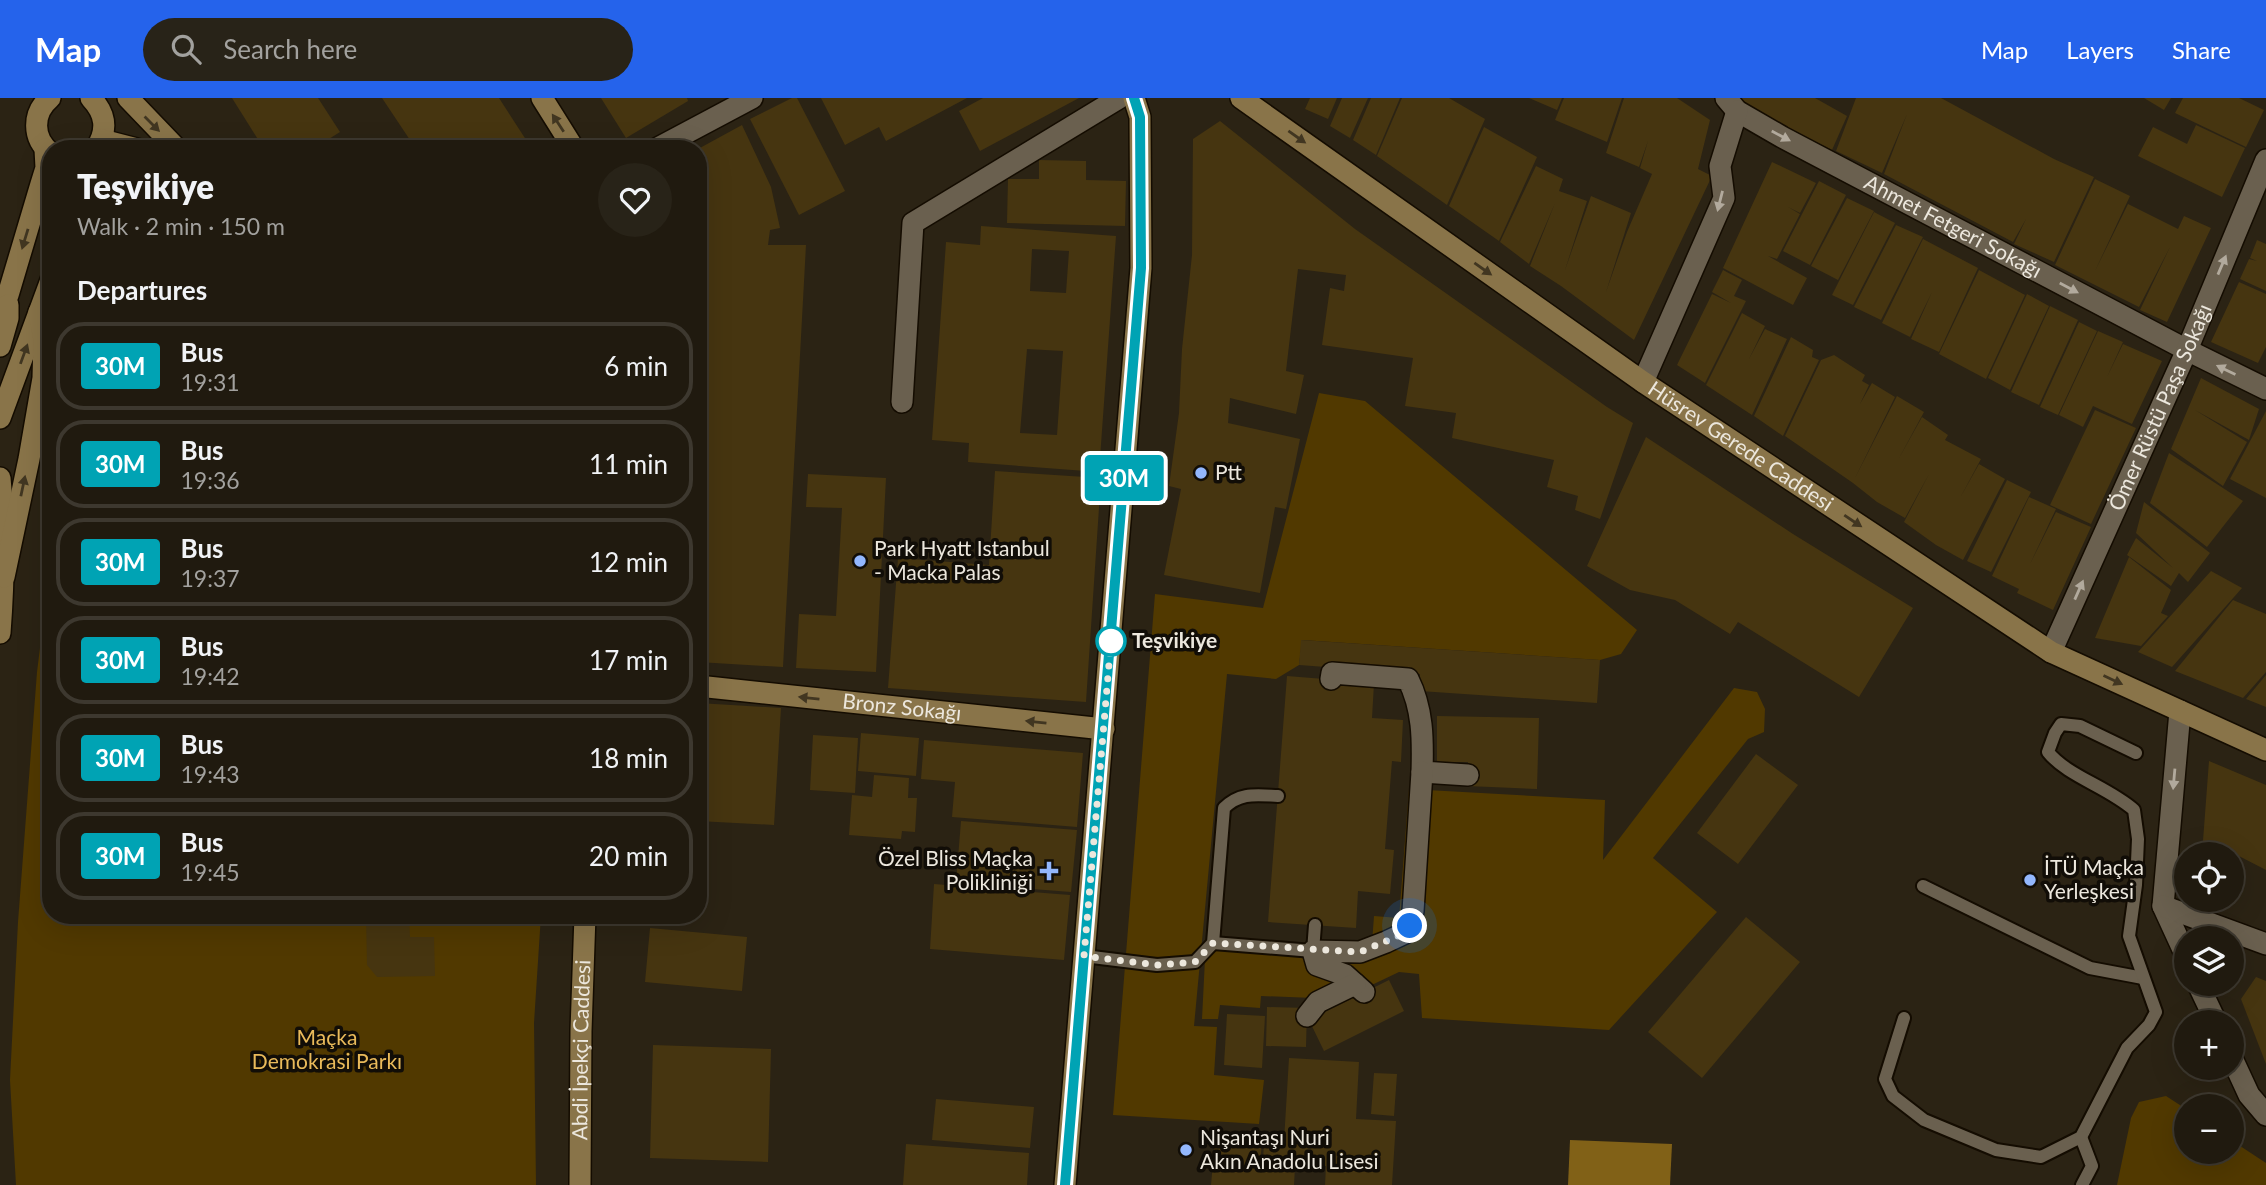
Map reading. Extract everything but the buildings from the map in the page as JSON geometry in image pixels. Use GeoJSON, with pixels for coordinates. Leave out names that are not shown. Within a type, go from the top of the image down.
{"type":"FeatureCollection","features":[{"type":"Feature","properties":{"kind":"street"},"geometry":{"type":"LineString","coordinates":[[91,98],[104,116],[105,128],[100,140]]}},
{"type":"Feature","properties":{"kind":"street"},"geometry":{"type":"LineString","coordinates":[[128,98],[168,140]]}},
{"type":"Feature","properties":{"kind":"street"},"geometry":{"type":"LineString","coordinates":[[541,98],[568,140]]}},
{"type":"Feature","properties":{"kind":"street"},"geometry":{"type":"LineString","coordinates":[[673,140],[752,98]]}},
{"type":"Feature","properties":{"kind":"street"},"geometry":{"type":"LineString","coordinates":[[902,402],[913,223],[1119,98]]}},
{"type":"Feature","properties":{"kind":"street"},"geometry":{"type":"LineString","coordinates":[[1065,1185],[1141,268],[1140,117],[1135,98]]}},
{"type":"Feature","properties":{"kind":"street","name":"Hüsrev Gerede Caddesi"},"geometry":{"type":"LineString","coordinates":[[1241,98],[1643,382],[2051,652],[2266,750]]}},
{"type":"Feature","properties":{"kind":"street"},"geometry":{"type":"LineString","coordinates":[[42,144],[39,140],[37,119],[45,99]]}},
{"type":"Feature","properties":{"kind":"street"},"geometry":{"type":"LineString","coordinates":[[1643,382],[1724,198],[1720,166],[1731,105]]}},
{"type":"Feature","properties":{"kind":"street","name":"Ahmet Fetgeri Sokağı"},"geometry":{"type":"LineString","coordinates":[[1731,105],[2187,351],[2266,389]]}},
{"type":"Feature","properties":{"kind":"street","name":"Ömer Rüstü Paşa Sokağı"},"geometry":{"type":"LineString","coordinates":[[2051,652],[2187,351],[2266,160]]}},
{"type":"Feature","properties":{"kind":"street"},"geometry":{"type":"LineString","coordinates":[[0,316],[42,183]]}},
{"type":"Feature","properties":{"kind":"street"},"geometry":{"type":"LineString","coordinates":[[0,346],[8,318],[8,295]]}},
{"type":"Feature","properties":{"kind":"street"},"geometry":{"type":"LineString","coordinates":[[0,418],[42,304]]}},
{"type":"Feature","properties":{"kind":"street"},"geometry":{"type":"LineString","coordinates":[[39,312],[42,329]]}},
{"type":"Feature","properties":{"kind":"street"},"geometry":{"type":"LineString","coordinates":[[4,577],[42,384]]}},
{"type":"Feature","properties":{"kind":"street"},"geometry":{"type":"LineString","coordinates":[[0,478],[4,520],[0,633]]}},
{"type":"Feature","properties":{"kind":"street"},"geometry":{"type":"LineString","coordinates":[[1335,1000],[1345,975],[1317,965],[1313,951],[1360,952],[1394,938],[1410,926],[1422,772],[1430,739],[1408,676],[1337,674]]}},
{"type":"Feature","properties":{"kind":"street","name":"Bronz Sokağı"},"geometry":{"type":"LineString","coordinates":[[707,687],[1104,729]]}},
{"type":"Feature","properties":{"kind":"street"},"geometry":{"type":"LineString","coordinates":[[2174,930],[2163,906],[2180,711]]}},
{"type":"Feature","properties":{"kind":"street"},"geometry":{"type":"LineString","coordinates":[[1422,772],[1468,775]]}},
{"type":"Feature","properties":{"kind":"street"},"geometry":{"type":"LineString","coordinates":[[2163,906],[2266,944]]}},
{"type":"Feature","properties":{"kind":"street","name":"Abdi İpekçi Caddesi"},"geometry":{"type":"LineString","coordinates":[[580,1185],[585,924]]}},
{"type":"Feature","properties":{"kind":"street"},"geometry":{"type":"LineString","coordinates":[[2242,1080],[2249,1095],[2266,1115]]}},
{"type":"Feature","properties":{"kind":"lane"},"geometry":{"type":"LineString","coordinates":[[1904,1017],[1885,1079],[1893,1096],[1924,1120],[1996,1150],[2041,1157],[2081,1137],[2127,1048],[2149,1026],[2156,1012],[2129,936],[2136,885],[2138,839],[2134,810],[2118,796],[2057,763],[2048,752],[2054,733],[2061,724],[2080,726],[2136,753]]}},
{"type":"Feature","properties":{"kind":"lane"},"geometry":{"type":"LineString","coordinates":[[1084,956],[1157,965],[1195,962],[1213,943],[1224,808],[1233,798],[1248,794],[1278,796]]}},
{"type":"Feature","properties":{"kind":"lane"},"geometry":{"type":"LineString","coordinates":[[1923,886],[2090,968],[2143,978]]}},
{"type":"Feature","properties":{"kind":"lane"},"geometry":{"type":"LineString","coordinates":[[1213,943],[1313,951],[1315,925]]}},
{"type":"Feature","properties":{"kind":"lane"},"geometry":{"type":"LineString","coordinates":[[2081,1137],[2092,1166],[2082,1185]]}},
{"type":"Feature","properties":{"kind":"green space"},"geometry":{"type":"Polygon","coordinates":[[[1319,393],[1365,401],[1637,630],[1621,654],[1600,660],[1302,640],[1299,665],[1276,679],[1227,674],[1194,1026],[1217,1027],[1214,1075],[1264,1080],[1259,1124],[1113,1115],[1155,594],[1263,608],[1319,393]]]}},
{"type":"Feature","properties":{"kind":"green space","name":"Maçka Demokrasi Parkı"},"geometry":{"type":"Polygon","coordinates":[[[42,632],[42,924],[540,924],[534,1023],[536,1185],[16,1185],[10,1080],[18,922],[42,632]]]}},
{"type":"Feature","properties":{"kind":"green space"},"geometry":{"type":"Polygon","coordinates":[[[1734,688],[1757,692],[1765,709],[1764,732],[1748,739],[1653,858],[1717,912],[1609,1030],[1422,1018],[1419,974],[1399,972],[1313,1013],[1314,998],[1261,996],[1260,1008],[1220,1005],[1218,1019],[1202,1019],[1205,959],[1218,948],[1371,957],[1374,916],[1399,918],[1409,789],[1605,800],[1603,860],[1734,688]]]}},
{"type":"Feature","properties":{"kind":"green space"},"geometry":{"type":"Polygon","coordinates":[[[2166,1096],[2174,1101],[2174,1164],[2244,1164],[2244,1149],[2266,1163],[2266,1185],[2117,1185],[2131,1118],[2139,1102],[2166,1096]]]}},
{"type":"Feature","properties":{"kind":"shaded area"},"geometry":{"type":"Polygon","coordinates":[[[1570,1140],[1672,1144],[1670,1185],[1568,1185],[1570,1140]]]}},
{"type":"Feature","properties":{"kind":"bus line","name":"30M"},"geometry":{"type":"LineString","coordinates":[[1065,1185],[1141,268],[1140,117],[1134,98]]}},
{"type":"Feature","properties":{"kind":"place","name":"Ptt"},"geometry":{"type":"Point","coordinates":[1201,473]}},
{"type":"Feature","properties":{"kind":"place","name":"Park Hyatt Istanbul - Macka Palas"},"geometry":{"type":"Point","coordinates":[860,561]}},
{"type":"Feature","properties":{"kind":"place","name":"Teşvikiye"},"geometry":{"type":"Point","coordinates":[1111,641]}},
{"type":"Feature","properties":{"kind":"place","name":"Özel Bliss Maçka Polikliniği"},"geometry":{"type":"Point","coordinates":[1049,871]}},
{"type":"Feature","properties":{"kind":"place","name":"İTÜ Maçka Yerleşkesi"},"geometry":{"type":"Point","coordinates":[2030,880]}},
{"type":"Feature","properties":{"kind":"place","name":"Nişantaşı Nuri Akın Anadolu Lisesi"},"geometry":{"type":"Point","coordinates":[1186,1150]}},
{"type":"Feature","properties":{"kind":"route"},"geometry":{"type":"LineString","coordinates":[[1111,641],[1084,956],[1157,965],[1195,962],[1213,943],[1360,952],[1403,934],[1410,926]]}}]}
